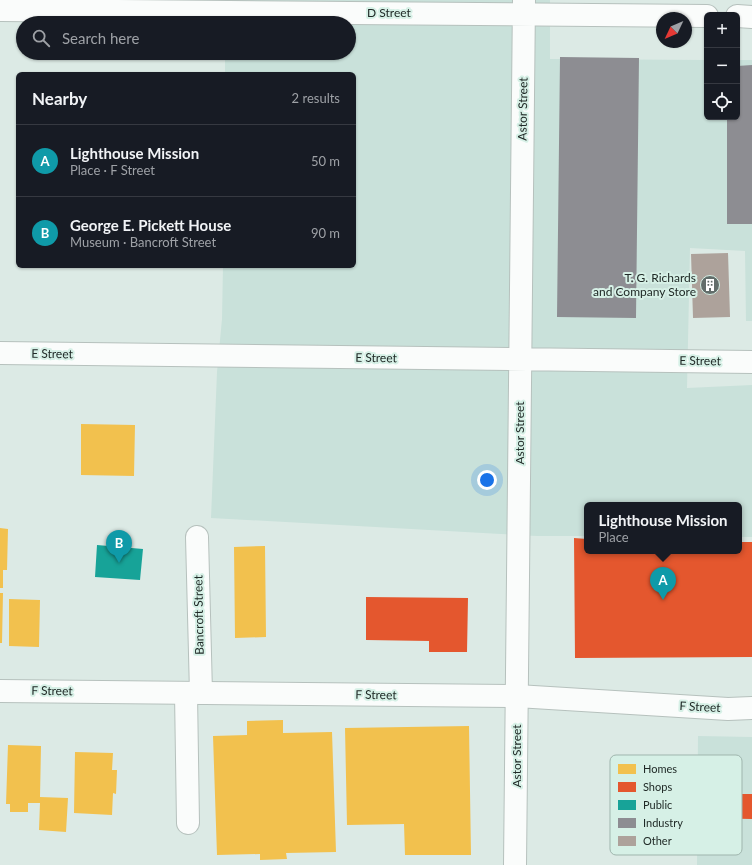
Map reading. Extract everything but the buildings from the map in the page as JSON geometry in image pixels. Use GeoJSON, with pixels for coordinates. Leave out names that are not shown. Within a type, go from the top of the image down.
{"type":"FeatureCollection","features":[{"type":"Feature","properties":{"kind":"street","name":"D Street"},"geometry":{"type":"LineString","coordinates":[[0,10],[524,7],[704,16]]}},
{"type":"Feature","properties":{"kind":"street","name":"Astor Street"},"geometry":{"type":"LineString","coordinates":[[516,865],[524,7]]}},
{"type":"Feature","properties":{"kind":"street"},"geometry":{"type":"LineString","coordinates":[[740,16],[752,17]]}},
{"type":"Feature","properties":{"kind":"street","name":"E Street"},"geometry":{"type":"LineString","coordinates":[[0,353],[752,362]]}},
{"type":"Feature","properties":{"kind":"street","name":"Bancroft Street"},"geometry":{"type":"LineString","coordinates":[[188,823],[197,537]]}},
{"type":"Feature","properties":{"kind":"street","name":"F Street"},"geometry":{"type":"LineString","coordinates":[[0,691],[517,696],[728,709],[752,708]]}},
{"type":"Feature","properties":{"kind":"shaded area"},"geometry":{"type":"Polygon","coordinates":[[[226,0],[550,0],[550,59],[704,60],[704,120],[740,120],[740,60],[752,60],[752,321],[746,321],[745,251],[690,248],[687,388],[752,385],[752,537],[742,537],[742,502],[584,502],[584,536],[537,536],[211,518],[217,372],[222,319],[223,268],[356,268],[356,72],[225,72],[225,60],[356,60],[356,16],[225,16],[226,0]]]}},
{"type":"Feature","properties":{"kind":"shaded area"},"geometry":{"type":"Polygon","coordinates":[[[698,736],[752,737],[752,865],[697,865],[697,855],[742,855],[742,755],[698,755],[698,736]]]}},
{"type":"Feature","properties":{"kind":"place","name":"T. G. Richards and Company Store"},"geometry":{"type":"Point","coordinates":[710,285]}},
{"type":"Feature","properties":{"kind":"place","name":"George E. Pickett House"},"geometry":{"type":"Point","coordinates":[119,563]}},
{"type":"Feature","properties":{"kind":"place","name":"Lighthouse Mission"},"geometry":{"type":"Point","coordinates":[663,600]}}]}
